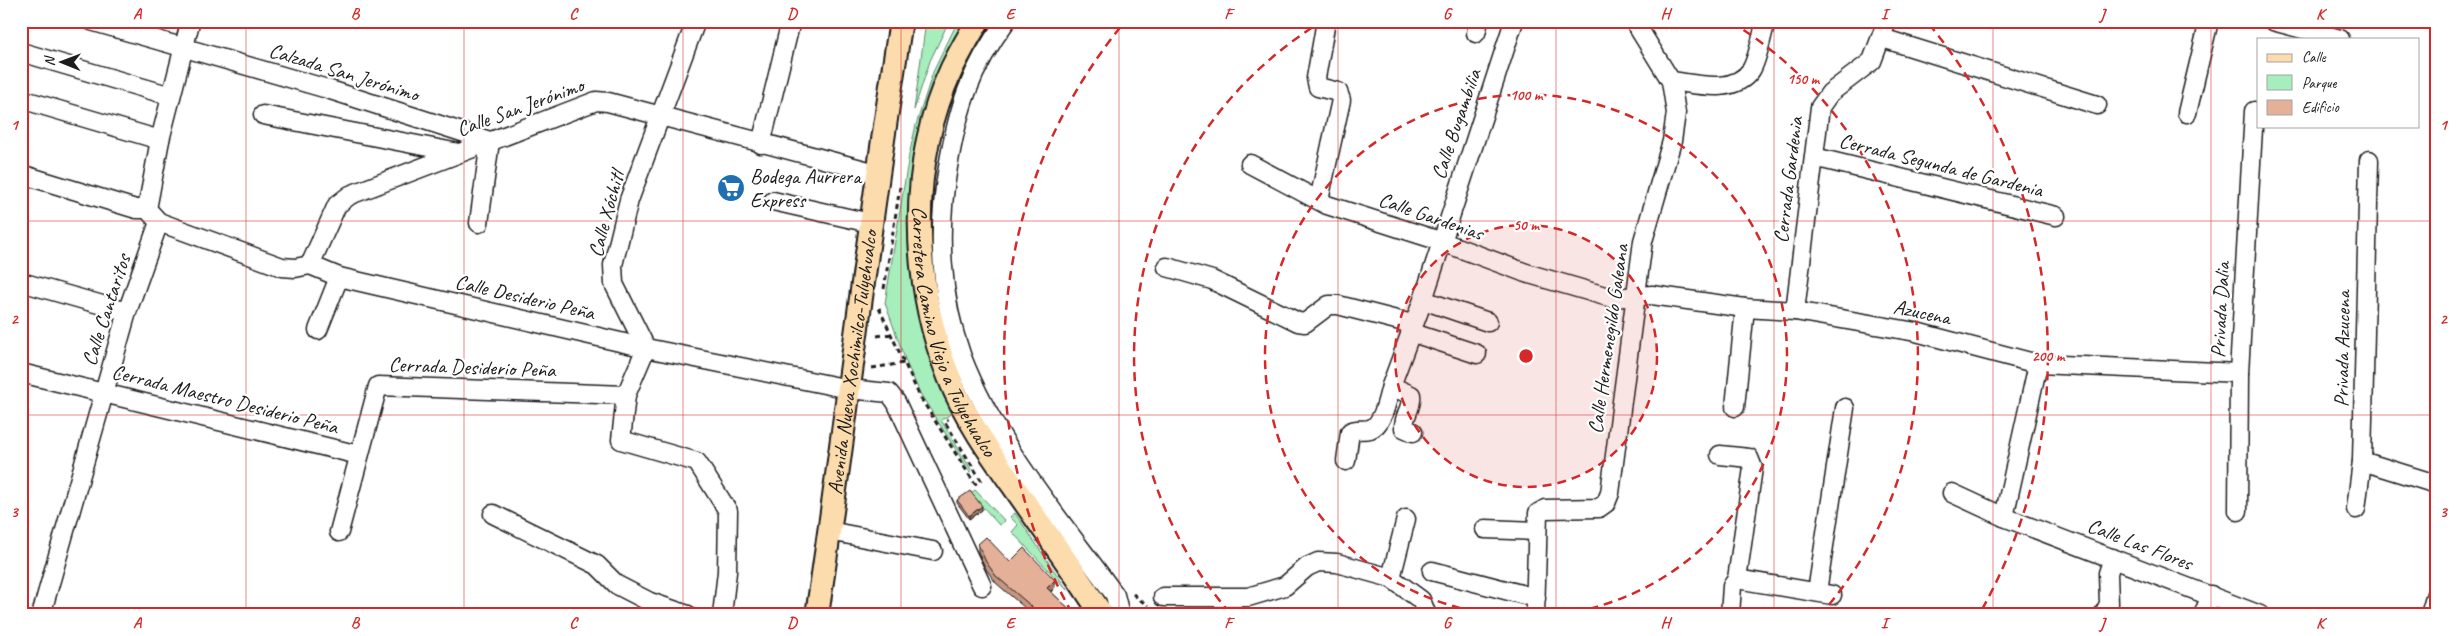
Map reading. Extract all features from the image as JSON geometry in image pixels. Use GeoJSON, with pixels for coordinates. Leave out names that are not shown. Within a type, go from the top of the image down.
{"type":"FeatureCollection","features":[{"type":"Feature","properties":{"kind":"main road","name":"Avenida Nueva Xochimilco-Tulyehualco"},"geometry":{"type":"LineString","coordinates":[[816,615],[829,531],[859,390],[870,307],[870,223],[876,173],[901,21]]}},
{"type":"Feature","properties":{"kind":"main road","name":"Carretera Camino Viejo a Tulyehualco"},"geometry":{"type":"LineString","coordinates":[[978,21],[952,68],[944,88],[926,158],[920,217],[920,253],[926,297],[949,377],[974,425],[994,458],[1113,611]]}},
{"type":"Feature","properties":{"kind":"street","name":"Calzada San Jerónimo"},"geometry":{"type":"LineString","coordinates":[[91,21],[324,88],[490,141]]}},
{"type":"Feature","properties":{"kind":"street","name":"Calle Xóchitl"},"geometry":{"type":"LineString","coordinates":[[646,348],[614,284],[613,265],[629,200],[662,117],[696,21]]}},
{"type":"Feature","properties":{"kind":"street"},"geometry":{"type":"LineString","coordinates":[[761,144],[791,21]]}},
{"type":"Feature","properties":{"kind":"street"},"geometry":{"type":"LineString","coordinates":[[1006,21],[990,42],[970,80],[955,122],[943,203],[942,251],[949,310],[962,356],[983,403],[1017,459],[1115,595],[1113,611]]}},
{"type":"Feature","properties":{"kind":"street"},"geometry":{"type":"LineString","coordinates":[[1319,200],[1342,100],[1338,92],[1318,87],[1316,78],[1326,21]]}},
{"type":"Feature","properties":{"kind":"street","name":"Calle Bugambilia"},"geometry":{"type":"LineString","coordinates":[[1440,241],[1514,21]]}},
{"type":"Feature","properties":{"kind":"street","name":"Calle Hermenegildo Galeana"},"geometry":{"type":"LineString","coordinates":[[1535,606],[1538,512],[1540,510],[1599,508],[1606,503],[1610,493],[1643,241],[1672,141],[1676,114],[1671,81],[1634,21]]}},
{"type":"Feature","properties":{"kind":"street"},"geometry":{"type":"LineString","coordinates":[[1671,81],[1721,86],[1739,82],[1752,69],[1766,21]]}},
{"type":"Feature","properties":{"kind":"street"},"geometry":{"type":"LineString","coordinates":[[2187,113],[2209,21]]}},
{"type":"Feature","properties":{"kind":"street"},"geometry":{"type":"LineString","coordinates":[[2272,21],[2336,38]]}},
{"type":"Feature","properties":{"kind":"street"},"geometry":{"type":"LineString","coordinates":[[147,209],[160,140],[190,23]]}},
{"type":"Feature","properties":{"kind":"street"},"geometry":{"type":"LineString","coordinates":[[1885,30],[2097,105]]}},
{"type":"Feature","properties":{"kind":"street","name":"Cerrada Gardenia"},"geometry":{"type":"LineString","coordinates":[[1795,311],[1820,107],[1830,93],[1872,61],[1885,30]]}},
{"type":"Feature","properties":{"kind":"street"},"geometry":{"type":"LineString","coordinates":[[21,52],[171,96]]}},
{"type":"Feature","properties":{"kind":"street"},"geometry":{"type":"LineString","coordinates":[[21,99],[160,140]]}},
{"type":"Feature","properties":{"kind":"street","name":"Calle San Jerónimo"},"geometry":{"type":"LineString","coordinates":[[310,265],[337,205],[350,196],[596,101],[608,102],[876,173]]}},
{"type":"Feature","properties":{"kind":"street","name":"Privada Dalia"},"geometry":{"type":"LineString","coordinates":[[2238,511],[2239,373],[2254,111]]}},
{"type":"Feature","properties":{"kind":"street"},"geometry":{"type":"LineString","coordinates":[[263,115],[459,153]]}},
{"type":"Feature","properties":{"kind":"street"},"geometry":{"type":"LineString","coordinates":[[479,223],[490,141]]}},
{"type":"Feature","properties":{"kind":"street","name":"Cerrada Segunda de Gardenia"},"geometry":{"type":"LineString","coordinates":[[1814,157],[2056,216]]}},
{"type":"Feature","properties":{"kind":"street","name":"Privada Azucena"},"geometry":{"type":"LineString","coordinates":[[2356,509],[2362,461],[2369,160]]}},
{"type":"Feature","properties":{"kind":"street","name":"Calle Gardenias"},"geometry":{"type":"LineString","coordinates":[[1250,164],[1327,205],[1440,241],[1526,273],[1612,298],[1652,294],[1745,308],[1795,311]]}},
{"type":"Feature","properties":{"kind":"street"},"geometry":{"type":"LineString","coordinates":[[21,174],[136,208],[147,209],[159,222]]}},
{"type":"Feature","properties":{"kind":"street"},"geometry":{"type":"LineString","coordinates":[[773,201],[870,223]]}},
{"type":"Feature","properties":{"kind":"street","name":"Calle Desiderio Peña"},"geometry":{"type":"LineString","coordinates":[[159,222],[282,267],[294,268],[310,265],[339,277],[646,348],[859,390],[889,393],[896,402],[982,586]]}},
{"type":"Feature","properties":{"kind":"street","name":"Calle Cantaritos"},"geometry":{"type":"LineString","coordinates":[[41,615],[127,312],[159,222]]}},
{"type":"Feature","properties":{"kind":"street"},"geometry":{"type":"LineString","coordinates":[[1346,461],[1350,432],[1354,429],[1372,428],[1379,424],[1411,328],[1423,300],[1440,241]]}},
{"type":"Feature","properties":{"kind":"street"},"geometry":{"type":"LineString","coordinates":[[1167,267],[1212,280],[1298,322],[1305,323],[1329,305],[1338,305],[1411,328],[1477,354]]}},
{"type":"Feature","properties":{"kind":"street"},"geometry":{"type":"LineString","coordinates":[[318,330],[339,277]]}},
{"type":"Feature","properties":{"kind":"street"},"geometry":{"type":"LineString","coordinates":[[21,282],[127,312]]}},
{"type":"Feature","properties":{"kind":"street"},"geometry":{"type":"LineString","coordinates":[[1423,300],[1488,322]]}},
{"type":"Feature","properties":{"kind":"street"},"geometry":{"type":"LineString","coordinates":[[1734,407],[1745,308]]}},
{"type":"Feature","properties":{"kind":"street","name":"Azucena"},"geometry":{"type":"LineString","coordinates":[[1795,311],[1916,332],[2038,364],[2239,373]]}},
{"type":"Feature","properties":{"kind":"street"},"geometry":{"type":"LineString","coordinates":[[646,348],[626,395],[621,440],[697,462],[728,511],[727,572],[722,615]]}},
{"type":"Feature","properties":{"kind":"street"},"geometry":{"type":"LineString","coordinates":[[2004,517],[2038,364]]}},
{"type":"Feature","properties":{"kind":"street","name":"Cerrada Maestro Desiderio Peña"},"geometry":{"type":"LineString","coordinates":[[21,373],[359,455]]}},
{"type":"Feature","properties":{"kind":"street","name":"Cerrada Desiderio Peña"},"geometry":{"type":"LineString","coordinates":[[339,532],[378,386],[626,395]]}},
{"type":"Feature","properties":{"kind":"street"},"geometry":{"type":"LineString","coordinates":[[1391,386],[1411,395],[1412,403],[1404,423],[1404,428],[1414,432]]}},
{"type":"Feature","properties":{"kind":"street"},"geometry":{"type":"LineString","coordinates":[[1734,583],[1824,593],[1845,408]]}},
{"type":"Feature","properties":{"kind":"street"},"geometry":{"type":"LineString","coordinates":[[1720,455],[1749,458],[1753,468],[1730,615]]}},
{"type":"Feature","properties":{"kind":"street"},"geometry":{"type":"LineString","coordinates":[[2362,461],[2436,484]]}},
{"type":"Feature","properties":{"kind":"street","name":"Calle Las Flores"},"geometry":{"type":"LineString","coordinates":[[1952,493],[2004,517],[2260,615]]}},
{"type":"Feature","properties":{"kind":"street"},"geometry":{"type":"LineString","coordinates":[[493,514],[597,565],[617,585],[650,602],[688,615]]}},
{"type":"Feature","properties":{"kind":"street"},"geometry":{"type":"LineString","coordinates":[[1391,578],[1406,519]]}},
{"type":"Feature","properties":{"kind":"street"},"geometry":{"type":"LineString","coordinates":[[1486,529],[1536,531]]}},
{"type":"Feature","properties":{"kind":"street"},"geometry":{"type":"LineString","coordinates":[[829,531],[933,551]]}},
{"type":"Feature","properties":{"kind":"street"},"geometry":{"type":"LineString","coordinates":[[2103,615],[2109,604],[2108,573],[2113,558]]}},
{"type":"Feature","properties":{"kind":"street"},"geometry":{"type":"LineString","coordinates":[[1163,597],[1248,597],[1285,586],[1307,567],[1318,562],[1337,563],[1391,578],[1421,600],[1427,615]]}},
{"type":"Feature","properties":{"kind":"street"},"geometry":{"type":"LineString","coordinates":[[1432,571],[1535,606]]}},
{"type":"Feature","properties":{"kind":"street"},"geometry":{"type":"LineString","coordinates":[[2430,615],[2436,594]]}},
{"type":"Feature","properties":{"kind":"street"},"geometry":{"type":"LineString","coordinates":[[2203,615],[2211,595]]}},
{"type":"Feature","properties":{"kind":"path"},"geometry":{"type":"LineString","coordinates":[[870,307],[902,177]]}},
{"type":"Feature","properties":{"kind":"path"},"geometry":{"type":"LineString","coordinates":[[870,307],[880,318]]}},
{"type":"Feature","properties":{"kind":"path"},"geometry":{"type":"LineString","coordinates":[[870,307],[892,334],[920,397],[975,484],[981,480]]}},
{"type":"Feature","properties":{"kind":"path"},"geometry":{"type":"LineString","coordinates":[[876,344],[878,327]]}},
{"type":"Feature","properties":{"kind":"path"},"geometry":{"type":"LineString","coordinates":[[877,336],[892,334]]}},
{"type":"Feature","properties":{"kind":"path"},"geometry":{"type":"LineString","coordinates":[[859,390],[872,368],[874,360]]}},
{"type":"Feature","properties":{"kind":"path"},"geometry":{"type":"LineString","coordinates":[[872,368],[904,363]]}},
{"type":"Feature","properties":{"kind":"path"},"geometry":{"type":"LineString","coordinates":[[1113,611],[1130,592],[1150,608],[1163,597]]}},
{"type":"Feature","properties":{"kind":"green space"},"geometry":{"type":"Polygon","coordinates":[[[926,21],[949,21],[930,61],[914,110],[926,21]]]}},
{"type":"Feature","properties":{"kind":"green space"},"geometry":{"type":"Polygon","coordinates":[[[958,21],[964,21],[940,72],[925,113],[932,360],[953,413],[941,420],[972,471],[970,472],[921,395],[906,362],[885,303],[909,155],[916,125],[933,72],[958,21]]]}},
{"type":"Feature","properties":{"kind":"green space"},"geometry":{"type":"Polygon","coordinates":[[[975,490],[1005,521],[999,525],[984,508],[982,510],[970,494],[975,490]]]}},
{"type":"Feature","properties":{"kind":"green space"},"geometry":{"type":"Polygon","coordinates":[[[1015,513],[1068,591],[1012,532],[1018,525],[1010,517],[1015,513]]]}},
{"type":"Feature","properties":{"kind":"building"},"geometry":{"type":"Polygon","coordinates":[[[970,491],[982,506],[969,516],[957,500],[970,491]]]}},
{"type":"Feature","properties":{"kind":"building"},"geometry":{"type":"Polygon","coordinates":[[[986,537],[1010,562],[1024,548],[1055,580],[1047,588],[1076,615],[1037,615],[1038,612],[996,576],[986,562],[978,544],[986,537]]]}},
{"type":"Feature","properties":{"kind":"place","name":"Bodega Aurrera Express"},"geometry":{"type":"Point","coordinates":[731,188]}}]}
